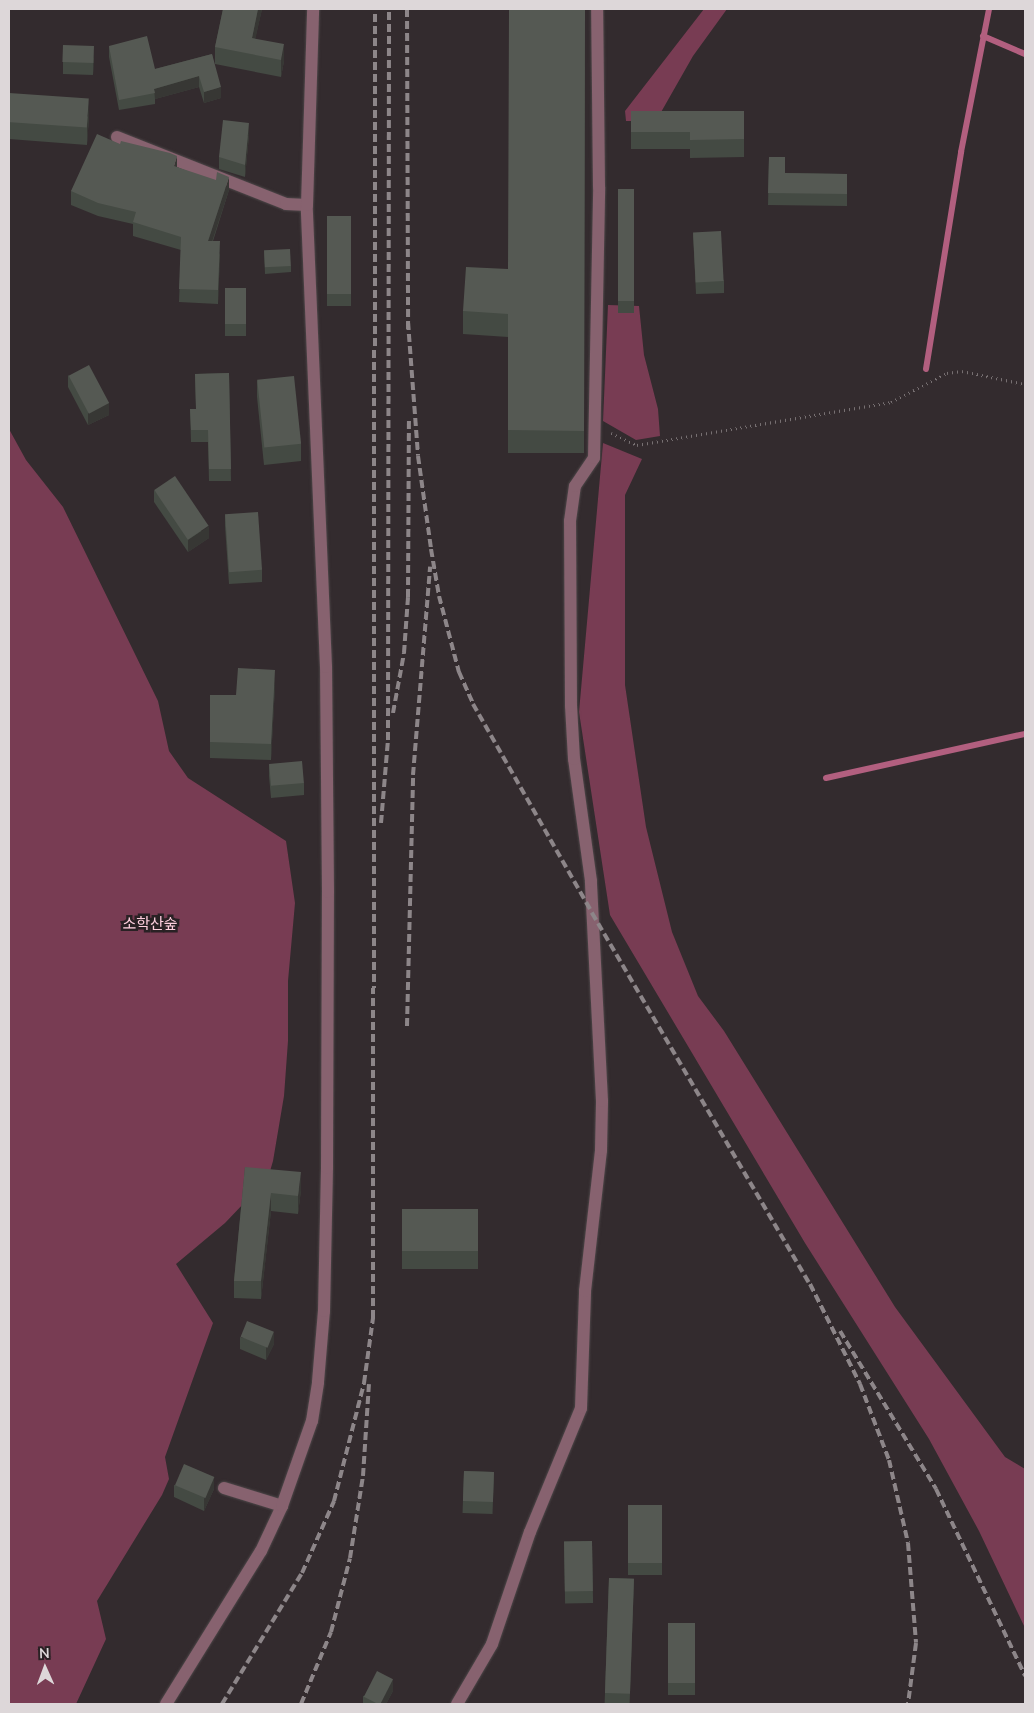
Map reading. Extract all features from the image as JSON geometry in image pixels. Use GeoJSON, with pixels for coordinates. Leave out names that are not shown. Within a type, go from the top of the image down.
{"type":"FeatureCollection","features":[{"type":"Feature","properties":{"kind":"street"},"geometry":{"type":"LineString","coordinates":[[166,1704],[261,1551],[282,1506],[309,1430],[318,1382],[324,1311],[327,1168],[326,667],[307,206],[313,9]]}},
{"type":"Feature","properties":{"kind":"street"},"geometry":{"type":"LineString","coordinates":[[456,1704],[492,1644],[530,1532],[581,1408],[585,1291],[601,1150],[602,1101],[591,881],[574,759],[571,706],[570,521],[575,486],[594,458],[599,187],[597,9]]}},
{"type":"Feature","properties":{"kind":"street"},"geometry":{"type":"LineString","coordinates":[[117,137],[286,204],[307,206]]}},
{"type":"Feature","properties":{"kind":"street"},"geometry":{"type":"LineString","coordinates":[[224,1488],[282,1506]]}},
{"type":"Feature","properties":{"kind":"path"},"geometry":{"type":"LineString","coordinates":[[594,425],[637,445],[891,402],[947,373],[962,371],[1025,384]]}},
{"type":"Feature","properties":{"kind":"green space"},"geometry":{"type":"Polygon","coordinates":[[[704,9],[727,9],[693,56],[656,121],[626,121],[625,111],[704,9]]]}},
{"type":"Feature","properties":{"kind":"green space"},"geometry":{"type":"Polygon","coordinates":[[[608,305],[639,306],[644,355],[658,409],[660,436],[636,440],[603,421],[608,305]]]}},
{"type":"Feature","properties":{"kind":"green space","name":"소학산숲"},"geometry":{"type":"Polygon","coordinates":[[[9,429],[26,460],[63,507],[158,701],[169,751],[188,778],[286,841],[295,903],[288,981],[288,1041],[284,1096],[273,1161],[268,1178],[225,1223],[176,1264],[213,1323],[165,1457],[169,1479],[162,1495],[97,1601],[106,1639],[76,1704],[9,1704],[9,429]]]}},
{"type":"Feature","properties":{"kind":"green space"},"geometry":{"type":"Polygon","coordinates":[[[603,443],[642,459],[625,495],[625,685],[646,827],[672,932],[698,996],[724,1031],[895,1307],[1005,1457],[1025,1469],[1025,1628],[979,1531],[929,1439],[805,1243],[610,915],[579,712],[603,443]]]}},
{"type":"Feature","properties":{"kind":"building"},"geometry":{"type":"Polygon","coordinates":[[[223,9],[258,9],[252,38],[284,44],[281,60],[215,47],[223,9]]]}},
{"type":"Feature","properties":{"kind":"building"},"geometry":{"type":"Polygon","coordinates":[[[509,9],[585,9],[584,431],[508,430],[508,314],[463,311],[466,267],[508,269],[509,9]]]}},
{"type":"Feature","properties":{"kind":"building"},"geometry":{"type":"Polygon","coordinates":[[[147,36],[155,69],[212,54],[221,87],[204,92],[199,76],[154,89],[155,93],[119,100],[109,46],[147,36]]]}},
{"type":"Feature","properties":{"kind":"building"},"geometry":{"type":"Polygon","coordinates":[[[63,45],[94,46],[93,63],[62,62],[63,45]]]}},
{"type":"Feature","properties":{"kind":"building"},"geometry":{"type":"Polygon","coordinates":[[[9,93],[89,99],[87,128],[9,122],[9,93]]]}},
{"type":"Feature","properties":{"kind":"building"},"geometry":{"type":"Polygon","coordinates":[[[631,111],[744,111],[744,139],[690,140],[690,132],[631,132],[631,111]]]}},
{"type":"Feature","properties":{"kind":"building"},"geometry":{"type":"Polygon","coordinates":[[[223,120],[249,123],[245,165],[219,157],[223,120]]]}},
{"type":"Feature","properties":{"kind":"building"},"geometry":{"type":"Polygon","coordinates":[[[97,134],[120,144],[121,141],[170,153],[177,156],[174,166],[216,180],[217,172],[229,177],[208,241],[220,241],[218,290],[179,289],[181,237],[133,222],[136,212],[98,203],[71,191],[97,134]]]}},
{"type":"Feature","properties":{"kind":"building"},"geometry":{"type":"Polygon","coordinates":[[[769,157],[785,157],[785,173],[847,174],[847,194],[768,193],[769,157]]]}},
{"type":"Feature","properties":{"kind":"building"},"geometry":{"type":"Polygon","coordinates":[[[618,189],[634,189],[634,301],[618,301],[618,189]]]}},
{"type":"Feature","properties":{"kind":"building"},"geometry":{"type":"Polygon","coordinates":[[[327,216],[351,216],[351,294],[327,294],[327,216]]]}},
{"type":"Feature","properties":{"kind":"building"},"geometry":{"type":"Polygon","coordinates":[[[721,231],[724,281],[696,282],[693,232],[721,231]]]}},
{"type":"Feature","properties":{"kind":"building"},"geometry":{"type":"Polygon","coordinates":[[[290,249],[291,266],[265,267],[264,250],[290,249]]]}},
{"type":"Feature","properties":{"kind":"building"},"geometry":{"type":"Polygon","coordinates":[[[225,288],[246,288],[246,324],[225,324],[225,288]]]}},
{"type":"Feature","properties":{"kind":"building"},"geometry":{"type":"Polygon","coordinates":[[[89,365],[109,403],[89,414],[69,376],[89,365]]]}},
{"type":"Feature","properties":{"kind":"building"},"geometry":{"type":"Polygon","coordinates":[[[229,373],[231,469],[209,469],[208,430],[191,430],[190,409],[196,409],[195,374],[229,373]]]}},
{"type":"Feature","properties":{"kind":"building"},"geometry":{"type":"Polygon","coordinates":[[[294,376],[301,444],[264,447],[257,380],[294,376]]]}},
{"type":"Feature","properties":{"kind":"building"},"geometry":{"type":"Polygon","coordinates":[[[175,476],[209,526],[188,540],[154,490],[175,476]]]}},
{"type":"Feature","properties":{"kind":"building"},"geometry":{"type":"Polygon","coordinates":[[[258,512],[262,570],[229,572],[225,514],[258,512]]]}},
{"type":"Feature","properties":{"kind":"building"},"geometry":{"type":"Polygon","coordinates":[[[238,668],[275,670],[271,744],[210,742],[210,695],[236,695],[238,668]]]}},
{"type":"Feature","properties":{"kind":"building"},"geometry":{"type":"Polygon","coordinates":[[[302,761],[304,783],[271,786],[269,764],[302,761]]]}},
{"type":"Feature","properties":{"kind":"building"},"geometry":{"type":"Polygon","coordinates":[[[245,1167],[301,1172],[298,1196],[271,1193],[261,1281],[234,1281],[245,1167]]]}},
{"type":"Feature","properties":{"kind":"building"},"geometry":{"type":"Polygon","coordinates":[[[402,1209],[478,1209],[478,1251],[402,1251],[402,1209]]]}},
{"type":"Feature","properties":{"kind":"building"},"geometry":{"type":"Polygon","coordinates":[[[247,1321],[274,1332],[268,1348],[241,1337],[247,1321]]]}},
{"type":"Feature","properties":{"kind":"building"},"geometry":{"type":"Polygon","coordinates":[[[184,1464],[214,1477],[205,1498],[175,1485],[184,1464]]]}},
{"type":"Feature","properties":{"kind":"building"},"geometry":{"type":"Polygon","coordinates":[[[464,1471],[494,1472],[493,1502],[463,1501],[464,1471]]]}},
{"type":"Feature","properties":{"kind":"building"},"geometry":{"type":"Polygon","coordinates":[[[628,1505],[662,1505],[662,1563],[628,1563],[628,1505]]]}},
{"type":"Feature","properties":{"kind":"building"},"geometry":{"type":"Polygon","coordinates":[[[564,1541],[592,1541],[593,1591],[565,1591],[564,1541]]]}},
{"type":"Feature","properties":{"kind":"building"},"geometry":{"type":"Polygon","coordinates":[[[609,1578],[634,1579],[630,1694],[605,1693],[609,1578]]]}},
{"type":"Feature","properties":{"kind":"building"},"geometry":{"type":"Polygon","coordinates":[[[668,1623],[695,1623],[695,1683],[668,1683],[668,1623]]]}},
{"type":"Feature","properties":{"kind":"building"},"geometry":{"type":"Polygon","coordinates":[[[377,1671],[393,1679],[380,1704],[364,1697],[377,1671]]]}},
{"type":"Feature","properties":{"kind":"waterway"},"geometry":{"type":"LineString","coordinates":[[926,369],[961,152],[989,9]]}},
{"type":"Feature","properties":{"kind":"waterway"},"geometry":{"type":"LineString","coordinates":[[983,36],[1025,54]]}},
{"type":"Feature","properties":{"kind":"waterway"},"geometry":{"type":"LineString","coordinates":[[826,778],[1025,734]]}},
{"type":"Feature","properties":{"kind":"railway"},"geometry":{"type":"LineString","coordinates":[[222,1704],[302,1573],[334,1501],[364,1383],[373,1318],[375,9]]}},
{"type":"Feature","properties":{"kind":"railway"},"geometry":{"type":"LineString","coordinates":[[381,823],[388,740],[389,9]]}},
{"type":"Feature","properties":{"kind":"railway"},"geometry":{"type":"LineString","coordinates":[[407,9],[408,329]]}},
{"type":"Feature","properties":{"kind":"railway"},"geometry":{"type":"LineString","coordinates":[[408,322],[418,456],[431,549],[439,596],[459,672],[473,704],[592,913],[810,1284],[860,1384],[889,1460],[908,1543],[916,1643],[908,1704]]}},
{"type":"Feature","properties":{"kind":"railway"},"geometry":{"type":"LineString","coordinates":[[393,713],[404,653],[408,597],[409,421]]}},
{"type":"Feature","properties":{"kind":"railway"},"geometry":{"type":"LineString","coordinates":[[407,1026],[413,775],[430,567]]}},
{"type":"Feature","properties":{"kind":"railway"},"geometry":{"type":"LineString","coordinates":[[840,1331],[936,1489],[1025,1676]]}},
{"type":"Feature","properties":{"kind":"railway"},"geometry":{"type":"LineString","coordinates":[[301,1704],[331,1632],[350,1558],[363,1476],[369,1384]]}}]}
